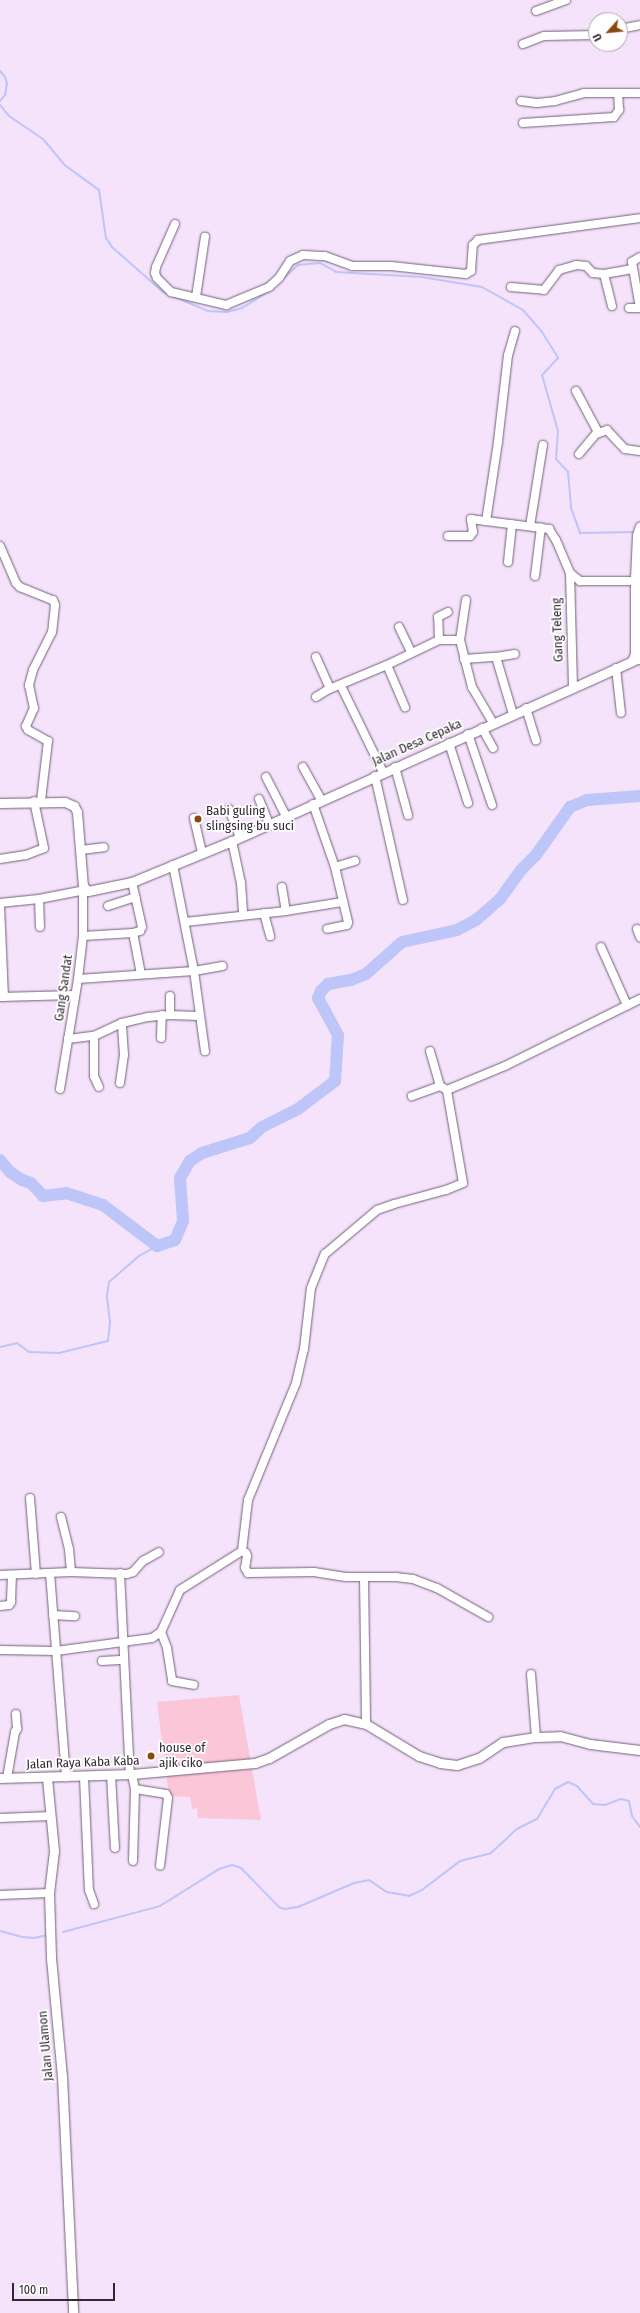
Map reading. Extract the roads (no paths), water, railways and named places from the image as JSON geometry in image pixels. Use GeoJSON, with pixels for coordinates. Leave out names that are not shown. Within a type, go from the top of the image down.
{"type":"FeatureCollection","features":[{"type":"Feature","properties":{"kind":"street"},"geometry":{"type":"LineString","coordinates":[[536,11],[566,0]]}},
{"type":"Feature","properties":{"kind":"street"},"geometry":{"type":"LineString","coordinates":[[628,28],[640,25]]}},
{"type":"Feature","properties":{"kind":"street"},"geometry":{"type":"LineString","coordinates":[[523,44],[544,36],[588,35]]}},
{"type":"Feature","properties":{"kind":"street"},"geometry":{"type":"LineString","coordinates":[[523,123],[614,117],[620,110],[618,92]]}},
{"type":"Feature","properties":{"kind":"street"},"geometry":{"type":"LineString","coordinates":[[521,101],[537,103],[555,101],[584,93],[640,93]]}},
{"type":"Feature","properties":{"kind":"street"},"geometry":{"type":"LineString","coordinates":[[175,224],[156,267],[155,276],[171,292],[196,297],[223,305],[232,304],[275,283],[290,261],[303,255],[325,256],[352,266],[392,266],[466,274],[471,271],[473,245],[478,240],[640,218]]}},
{"type":"Feature","properties":{"kind":"street"},"geometry":{"type":"LineString","coordinates":[[196,297],[205,237]]}},
{"type":"Feature","properties":{"kind":"street"},"geometry":{"type":"LineString","coordinates":[[629,308],[640,308],[633,269],[634,260],[640,257]]}},
{"type":"Feature","properties":{"kind":"street"},"geometry":{"type":"LineString","coordinates":[[511,287],[544,290],[559,270],[576,265],[586,266],[593,273],[604,274],[633,269]]}},
{"type":"Feature","properties":{"kind":"street"},"geometry":{"type":"LineString","coordinates":[[604,274],[612,306]]}},
{"type":"Feature","properties":{"kind":"street"},"geometry":{"type":"LineString","coordinates":[[486,521],[498,442],[508,356],[516,331]]}},
{"type":"Feature","properties":{"kind":"street"},"geometry":{"type":"LineString","coordinates":[[576,391],[598,432]]}},
{"type":"Feature","properties":{"kind":"street"},"geometry":{"type":"LineString","coordinates":[[579,454],[598,432],[607,430],[625,449],[640,451]]}},
{"type":"Feature","properties":{"kind":"street"},"geometry":{"type":"LineString","coordinates":[[530,526],[543,445]]}},
{"type":"Feature","properties":{"kind":"street"},"geometry":{"type":"LineString","coordinates":[[448,536],[470,536],[472,532],[471,519],[541,527],[549,529],[553,534],[570,573],[580,581],[637,579]]}},
{"type":"Feature","properties":{"kind":"street"},"geometry":{"type":"LineString","coordinates":[[508,562],[512,524]]}},
{"type":"Feature","properties":{"kind":"street"},"geometry":{"type":"LineString","coordinates":[[535,576],[541,527]]}},
{"type":"Feature","properties":{"kind":"street","name":"Jalan Desa Cepaka"},"geometry":{"type":"LineString","coordinates":[[84,890],[102,889],[132,882],[236,839],[572,687],[636,661],[638,531]]}},
{"type":"Feature","properties":{"kind":"street"},"geometry":{"type":"LineString","coordinates":[[0,546],[16,583],[20,587],[53,600],[55,605],[52,632],[33,670],[29,685],[34,708],[26,726],[28,730],[48,740],[38,801],[44,848],[26,855],[0,859]]}},
{"type":"Feature","properties":{"kind":"street","name":"Gang Teleng"},"geometry":{"type":"LineString","coordinates":[[570,573],[572,687]]}},
{"type":"Feature","properties":{"kind":"street"},"geometry":{"type":"LineString","coordinates":[[466,600],[460,640],[464,659],[472,686],[493,723]]}},
{"type":"Feature","properties":{"kind":"street"},"geometry":{"type":"LineString","coordinates":[[439,640],[438,617],[448,612]]}},
{"type":"Feature","properties":{"kind":"street"},"geometry":{"type":"LineString","coordinates":[[399,627],[411,652]]}},
{"type":"Feature","properties":{"kind":"street"},"geometry":{"type":"LineString","coordinates":[[316,697],[330,688],[341,686],[439,640],[460,640]]}},
{"type":"Feature","properties":{"kind":"street"},"geometry":{"type":"LineString","coordinates":[[464,659],[515,654]]}},
{"type":"Feature","properties":{"kind":"street"},"geometry":{"type":"LineString","coordinates":[[316,656],[330,688]]}},
{"type":"Feature","properties":{"kind":"street"},"geometry":{"type":"LineString","coordinates":[[496,657],[513,714]]}},
{"type":"Feature","properties":{"kind":"street"},"geometry":{"type":"LineString","coordinates":[[386,665],[405,707]]}},
{"type":"Feature","properties":{"kind":"street"},"geometry":{"type":"LineString","coordinates":[[616,668],[621,713]]}},
{"type":"Feature","properties":{"kind":"street"},"geometry":{"type":"LineString","coordinates":[[341,686],[379,774],[404,900]]}},
{"type":"Feature","properties":{"kind":"street"},"geometry":{"type":"LineString","coordinates":[[526,708],[536,741]]}},
{"type":"Feature","properties":{"kind":"street"},"geometry":{"type":"LineString","coordinates":[[482,728],[493,748]]}},
{"type":"Feature","properties":{"kind":"street"},"geometry":{"type":"LineString","coordinates":[[468,734],[492,805]]}},
{"type":"Feature","properties":{"kind":"street"},"geometry":{"type":"LineString","coordinates":[[449,743],[468,803]]}},
{"type":"Feature","properties":{"kind":"street"},"geometry":{"type":"LineString","coordinates":[[303,767],[317,802],[335,867],[347,924],[327,929]]}},
{"type":"Feature","properties":{"kind":"street"},"geometry":{"type":"LineString","coordinates":[[395,767],[408,815]]}},
{"type":"Feature","properties":{"kind":"street"},"geometry":{"type":"LineString","coordinates":[[266,777],[286,816]]}},
{"type":"Feature","properties":{"kind":"street"},"geometry":{"type":"LineString","coordinates":[[259,799],[269,824]]}},
{"type":"Feature","properties":{"kind":"street"},"geometry":{"type":"LineString","coordinates":[[0,803],[38,801],[65,802],[74,806],[77,812],[84,890],[39,899],[0,904],[2,997],[75,995]]}},
{"type":"Feature","properties":{"kind":"street"},"geometry":{"type":"LineString","coordinates":[[230,808],[236,839],[243,914]]}},
{"type":"Feature","properties":{"kind":"street"},"geometry":{"type":"LineString","coordinates":[[194,818],[202,853]]}},
{"type":"Feature","properties":{"kind":"street"},"geometry":{"type":"LineString","coordinates":[[81,850],[104,847]]}},
{"type":"Feature","properties":{"kind":"street"},"geometry":{"type":"LineString","coordinates":[[335,867],[355,862]]}},
{"type":"Feature","properties":{"kind":"street"},"geometry":{"type":"LineString","coordinates":[[173,865],[194,971],[205,1051]]}},
{"type":"Feature","properties":{"kind":"street"},"geometry":{"type":"LineString","coordinates":[[83,936],[133,933],[142,930],[132,882]]}},
{"type":"Feature","properties":{"kind":"street"},"geometry":{"type":"LineString","coordinates":[[282,887],[286,911]]}},
{"type":"Feature","properties":{"kind":"street","name":"Gang Sandat"},"geometry":{"type":"LineString","coordinates":[[60,1089],[78,979],[83,936],[84,890]]}},
{"type":"Feature","properties":{"kind":"street"},"geometry":{"type":"LineString","coordinates":[[108,906],[136,897]]}},
{"type":"Feature","properties":{"kind":"street"},"geometry":{"type":"LineString","coordinates":[[39,899],[40,927]]}},
{"type":"Feature","properties":{"kind":"street"},"geometry":{"type":"LineString","coordinates":[[185,922],[243,914],[286,911],[343,902]]}},
{"type":"Feature","properties":{"kind":"street"},"geometry":{"type":"LineString","coordinates":[[264,913],[270,936]]}},
{"type":"Feature","properties":{"kind":"street"},"geometry":{"type":"LineString","coordinates":[[637,928],[640,937]]}},
{"type":"Feature","properties":{"kind":"street"},"geometry":{"type":"LineString","coordinates":[[133,933],[141,974]]}},
{"type":"Feature","properties":{"kind":"street"},"geometry":{"type":"LineString","coordinates":[[601,947],[627,1005]]}},
{"type":"Feature","properties":{"kind":"street"},"geometry":{"type":"LineString","coordinates":[[78,979],[194,971],[224,966]]}},
{"type":"Feature","properties":{"kind":"street"},"geometry":{"type":"LineString","coordinates":[[170,996],[170,1015]]}},
{"type":"Feature","properties":{"kind":"street"},"geometry":{"type":"LineString","coordinates":[[412,1096],[444,1088],[505,1066],[640,999]]}},
{"type":"Feature","properties":{"kind":"street"},"geometry":{"type":"LineString","coordinates":[[68,1040],[94,1036],[122,1023],[162,1015],[199,1016]]}},
{"type":"Feature","properties":{"kind":"street"},"geometry":{"type":"LineString","coordinates":[[161,1038],[162,1015]]}},
{"type":"Feature","properties":{"kind":"street"},"geometry":{"type":"LineString","coordinates":[[120,1083],[124,1055],[122,1023]]}},
{"type":"Feature","properties":{"kind":"street"},"geometry":{"type":"LineString","coordinates":[[94,1036],[94,1076],[100,1087]]}},
{"type":"Feature","properties":{"kind":"street"},"geometry":{"type":"LineString","coordinates":[[242,1552],[248,1500],[296,1384],[304,1350],[311,1288],[325,1254],[377,1210],[463,1183],[444,1088],[430,1051]]}},
{"type":"Feature","properties":{"kind":"street"},"geometry":{"type":"LineString","coordinates":[[30,1498],[36,1574]]}},
{"type":"Feature","properties":{"kind":"street"},"geometry":{"type":"LineString","coordinates":[[61,1517],[69,1549],[71,1572]]}},
{"type":"Feature","properties":{"kind":"street"},"geometry":{"type":"LineString","coordinates":[[0,1575],[71,1572],[130,1574],[143,1561],[160,1552]]}},
{"type":"Feature","properties":{"kind":"street"},"geometry":{"type":"LineString","coordinates":[[242,1552],[246,1553],[247,1556],[245,1568],[248,1573],[303,1572],[364,1577],[396,1577],[420,1581],[438,1588],[488,1617]]}},
{"type":"Feature","properties":{"kind":"street"},"geometry":{"type":"LineString","coordinates":[[0,1650],[56,1651],[152,1638],[161,1632],[180,1590],[242,1552]]}},
{"type":"Feature","properties":{"kind":"street"},"geometry":{"type":"LineString","coordinates":[[50,1573],[66,1777]]}},
{"type":"Feature","properties":{"kind":"street"},"geometry":{"type":"LineString","coordinates":[[120,1573],[131,1774],[135,1789],[133,1861]]}},
{"type":"Feature","properties":{"kind":"street"},"geometry":{"type":"LineString","coordinates":[[0,1606],[9,1605],[11,1602],[12,1575]]}},
{"type":"Feature","properties":{"kind":"street"},"geometry":{"type":"LineString","coordinates":[[364,1577],[366,1724]]}},
{"type":"Feature","properties":{"kind":"street"},"geometry":{"type":"LineString","coordinates":[[53,1615],[75,1616]]}},
{"type":"Feature","properties":{"kind":"street"},"geometry":{"type":"LineString","coordinates":[[161,1632],[167,1648],[172,1681],[194,1685]]}},
{"type":"Feature","properties":{"kind":"street"},"geometry":{"type":"LineString","coordinates":[[102,1661],[124,1660]]}},
{"type":"Feature","properties":{"kind":"street"},"geometry":{"type":"LineString","coordinates":[[531,1674],[536,1737]]}},
{"type":"Feature","properties":{"kind":"street"},"geometry":{"type":"LineString","coordinates":[[3,1778],[17,1729],[16,1714]]}},
{"type":"Feature","properties":{"kind":"street","name":"Jalan Raya Kaba Kaba"},"geometry":{"type":"LineString","coordinates":[[3,1778],[84,1777],[255,1763],[268,1758],[334,1722],[349,1720],[366,1724],[419,1756],[440,1763],[458,1765],[479,1758],[503,1742],[536,1737],[560,1736],[590,1744],[640,1750]]}},
{"type":"Feature","properties":{"kind":"street"},"geometry":{"type":"LineString","coordinates":[[111,1775],[115,1848]]}},
{"type":"Feature","properties":{"kind":"street"},"geometry":{"type":"LineString","coordinates":[[84,1777],[89,1890],[94,1904]]}},
{"type":"Feature","properties":{"kind":"street","name":"Jalan Ulamon"},"geometry":{"type":"LineString","coordinates":[[47,1778],[54,1858],[49,1893],[51,1958],[62,2076],[68,2178],[73,2313]]}},
{"type":"Feature","properties":{"kind":"street"},"geometry":{"type":"LineString","coordinates":[[135,1789],[166,1794],[168,1798],[160,1866]]}},
{"type":"Feature","properties":{"kind":"street"},"geometry":{"type":"LineString","coordinates":[[0,1818],[51,1816]]}},
{"type":"Feature","properties":{"kind":"street"},"geometry":{"type":"LineString","coordinates":[[0,1895],[49,1893]]}},
{"type":"Feature","properties":{"kind":"waterway"},"geometry":{"type":"LineString","coordinates":[[0,71],[5,77],[7,83],[5,95],[0,101]]}},
{"type":"Feature","properties":{"kind":"waterway"},"geometry":{"type":"LineString","coordinates":[[0,105],[9,116],[43,139],[66,166],[99,190],[106,238],[112,247],[163,292],[208,311],[227,312],[242,308],[271,290]]}},
{"type":"Feature","properties":{"kind":"waterway"},"geometry":{"type":"LineString","coordinates":[[285,277],[298,265],[320,263],[336,272],[422,277],[482,287],[523,310],[542,332],[558,358],[542,375],[558,431],[556,459],[568,472],[571,508],[580,533],[635,532]]}},
{"type":"Feature","properties":{"kind":"waterway"},"geometry":{"type":"LineString","coordinates":[[0,1160],[10,1172],[22,1180],[31,1183],[43,1196],[66,1193],[103,1205],[157,1246],[175,1240],[183,1221],[180,1178],[190,1161],[202,1153],[250,1138],[262,1127],[298,1109],[335,1081],[338,1035],[318,998],[321,991],[328,984],[351,980],[366,974],[402,942],[457,930],[476,920],[500,899],[522,869],[536,855],[570,807],[587,800],[640,796]]}},
{"type":"Feature","properties":{"kind":"waterway"},"geometry":{"type":"LineString","coordinates":[[0,1347],[17,1343],[29,1352],[59,1353],[108,1341],[110,1322],[107,1296],[109,1282],[139,1256],[157,1246]]}},
{"type":"Feature","properties":{"kind":"waterway"},"geometry":{"type":"LineString","coordinates":[[63,1932],[160,1906],[219,1869],[232,1865],[241,1868],[279,1907],[284,1909],[298,1907],[354,1883],[369,1880],[387,1892],[409,1896],[422,1890],[460,1861],[491,1853],[517,1829],[537,1819],[555,1789],[568,1782],[577,1786],[593,1804],[605,1805],[621,1799],[629,1801],[632,1816],[640,1827]]}},
{"type":"Feature","properties":{"kind":"waterway"},"geometry":{"type":"LineString","coordinates":[[0,1931],[22,1937],[34,1938],[48,1935]]}},
{"type":"Feature","properties":{"kind":"place","name":"Babi guling slingsing bu suci"},"geometry":{"type":"Point","coordinates":[198,819]}},
{"type":"Feature","properties":{"kind":"place","name":"house of ajik ciko"},"geometry":{"type":"Point","coordinates":[151,1756]}}]}
